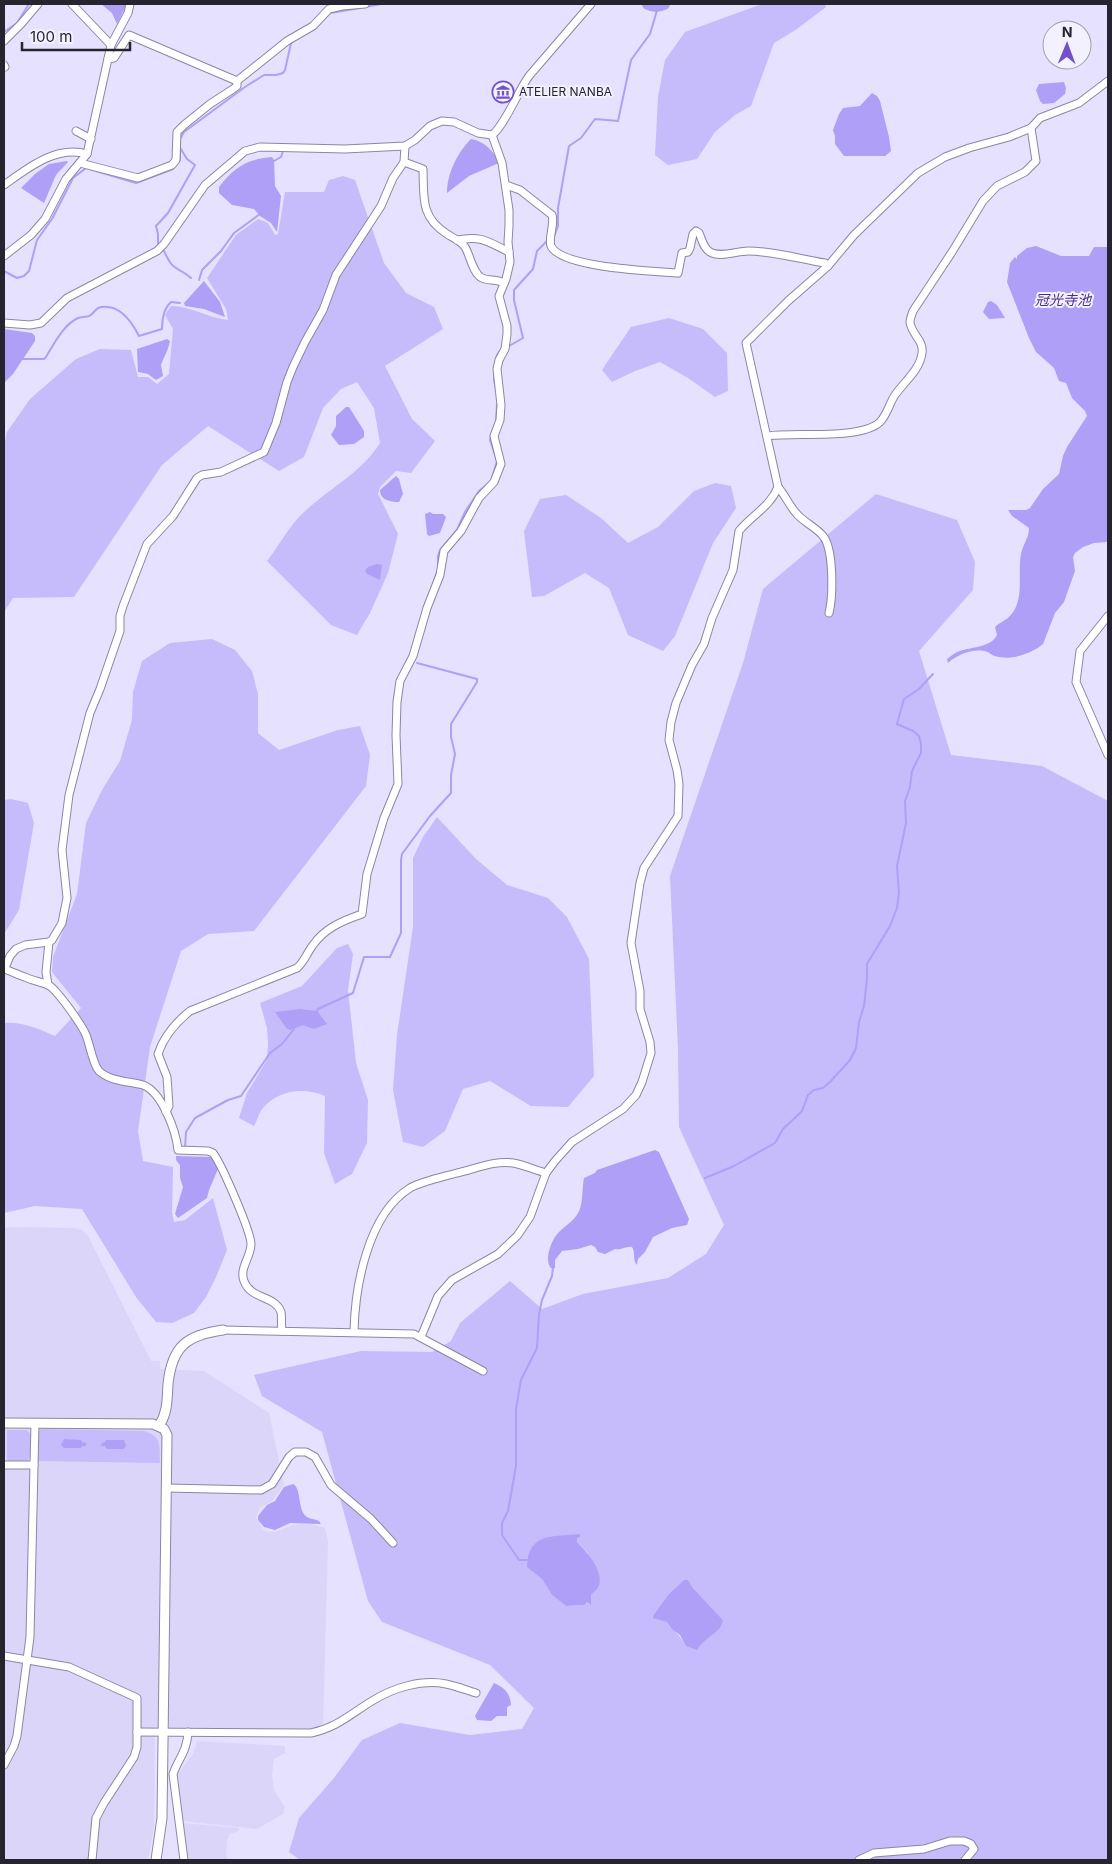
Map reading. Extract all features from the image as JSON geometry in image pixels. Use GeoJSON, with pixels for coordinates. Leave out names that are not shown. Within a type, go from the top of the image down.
{"type":"FeatureCollection","features":[{"type":"Feature","properties":{"kind":"street"},"geometry":{"type":"LineString","coordinates":[[4,41],[38,4]]}},
{"type":"Feature","properties":{"kind":"street"},"geometry":{"type":"LineString","coordinates":[[72,4],[111,45]]}},
{"type":"Feature","properties":{"kind":"street"},"geometry":{"type":"LineString","coordinates":[[4,256],[31,235],[45,219],[66,179],[87,154],[111,45],[128,13],[130,4]]}},
{"type":"Feature","properties":{"kind":"street"},"geometry":{"type":"LineString","coordinates":[[80,163],[138,178],[172,166],[176,160],[177,132],[184,125],[210,104],[237,86],[237,81],[287,41],[312,26],[329,9],[365,4]]}},
{"type":"Feature","properties":{"kind":"street"},"geometry":{"type":"LineString","coordinates":[[4,323],[30,325],[41,323],[67,298],[157,251],[164,244],[205,185],[246,151],[260,147],[346,149],[405,146],[415,140],[430,126],[442,121],[454,122],[478,133],[492,134],[500,127],[520,88],[529,76],[591,4]]}},
{"type":"Feature","properties":{"kind":"street"},"geometry":{"type":"LineString","coordinates":[[108,59],[114,58],[118,54],[129,35],[237,81]]}},
{"type":"Feature","properties":{"kind":"street"},"geometry":{"type":"LineString","coordinates":[[829,613],[832,602],[832,585],[830,558],[826,542],[823,535],[796,513],[778,488],[746,343],[788,301],[828,266],[854,235],[918,173],[945,157],[1031,128],[1040,118],[1079,103],[1108,81]]}},
{"type":"Feature","properties":{"kind":"street"},"geometry":{"type":"LineString","coordinates":[[768,436],[783,434],[839,434],[868,429],[881,422],[894,395],[918,365],[923,353],[921,341],[910,322],[913,311],[983,201],[997,186],[1025,172],[1036,161],[1031,128]]}},
{"type":"Feature","properties":{"kind":"street"},"geometry":{"type":"LineString","coordinates":[[76,131],[91,139]]}},
{"type":"Feature","properties":{"kind":"street"},"geometry":{"type":"LineString","coordinates":[[166,1112],[169,1106],[167,1076],[158,1054],[170,1029],[180,1018],[190,1011],[297,968],[314,943],[329,928],[340,921],[362,914],[370,866],[381,826],[398,784],[396,735],[400,681],[414,656],[427,608],[440,575],[444,552],[461,531],[479,498],[494,482],[501,464],[494,436],[500,420],[501,405],[497,369],[505,347],[507,326],[499,296],[510,262],[509,210],[502,163],[492,134]]}},
{"type":"Feature","properties":{"kind":"street"},"geometry":{"type":"LineString","coordinates":[[282,1331],[281,1313],[277,1305],[253,1294],[243,1280],[244,1264],[251,1244],[249,1235],[218,1160],[213,1153],[208,1151],[178,1150],[177,1139],[166,1112],[156,1095],[149,1088],[124,1083],[100,1072],[96,1067],[90,1044],[81,1026],[52,988],[4,969],[10,956],[16,949],[25,945],[49,942],[62,923],[66,908],[62,850],[64,828],[83,738],[90,713],[120,631],[122,606],[147,544],[163,529],[173,516],[197,478],[202,475],[221,472],[264,452],[276,423],[293,367],[323,310],[336,275],[381,206],[393,178],[404,162],[405,146]]}},
{"type":"Feature","properties":{"kind":"street"},"geometry":{"type":"LineString","coordinates":[[4,185],[38,161],[77,151],[87,154]]}},
{"type":"Feature","properties":{"kind":"street"},"geometry":{"type":"LineString","coordinates":[[404,162],[423,169],[424,204],[427,214],[440,230],[464,245],[477,274],[482,278],[504,283]]}},
{"type":"Feature","properties":{"kind":"street"},"geometry":{"type":"LineString","coordinates":[[506,185],[520,190],[552,215],[554,221],[551,240],[554,251],[564,257],[582,262],[601,266],[678,273],[682,253],[688,252],[693,234],[696,231],[699,233],[705,248],[711,254],[763,252],[824,263],[828,266]]}},
{"type":"Feature","properties":{"kind":"street"},"geometry":{"type":"LineString","coordinates":[[458,240],[473,237],[482,238],[509,252]]}},
{"type":"Feature","properties":{"kind":"street"},"geometry":{"type":"LineString","coordinates":[[421,1337],[438,1296],[452,1280],[498,1254],[518,1236],[530,1217],[546,1173],[572,1142],[630,1102],[636,1095],[647,1070],[650,1042],[640,1009],[640,991],[631,943],[631,932],[644,868],[678,816],[679,784],[669,740],[671,722],[676,703],[692,665],[704,644],[712,618],[733,570],[739,531],[763,510],[778,488]]}},
{"type":"Feature","properties":{"kind":"street"},"geometry":{"type":"LineString","coordinates":[[1108,616],[1080,651],[1076,682],[1108,755]]}},
{"type":"Feature","properties":{"kind":"street"},"geometry":{"type":"LineString","coordinates":[[48,985],[46,972],[49,942]]}},
{"type":"Feature","properties":{"kind":"street"},"geometry":{"type":"LineString","coordinates":[[354,1332],[356,1299],[365,1258],[379,1224],[391,1204],[411,1188],[496,1163],[513,1163],[546,1173]]}},
{"type":"Feature","properties":{"kind":"street"},"geometry":{"type":"LineString","coordinates":[[159,1426],[167,1409],[168,1382],[178,1350],[190,1338],[205,1333],[223,1330],[404,1332],[421,1337],[483,1371]]}},
{"type":"Feature","properties":{"kind":"street"},"geometry":{"type":"LineString","coordinates":[[4,1766],[17,1736],[28,1660],[35,1422]]}},
{"type":"Feature","properties":{"kind":"street"},"geometry":{"type":"LineString","coordinates":[[4,1423],[153,1424],[164,1429],[167,1435],[162,1818],[156,1860]]}},
{"type":"Feature","properties":{"kind":"street"},"geometry":{"type":"LineString","coordinates":[[167,1488],[261,1490],[272,1484],[289,1457],[295,1452],[306,1452],[315,1457],[331,1485],[371,1519],[393,1543]]}},
{"type":"Feature","properties":{"kind":"street"},"geometry":{"type":"LineString","coordinates":[[4,1465],[34,1466]]}},
{"type":"Feature","properties":{"kind":"street"},"geometry":{"type":"LineString","coordinates":[[4,1656],[69,1667],[136,1698],[137,1746],[134,1757],[96,1818],[92,1860]]}},
{"type":"Feature","properties":{"kind":"street"},"geometry":{"type":"LineString","coordinates":[[137,1732],[311,1733],[326,1730],[381,1696],[398,1689],[425,1682],[447,1684],[476,1693]]}},
{"type":"Feature","properties":{"kind":"street"},"geometry":{"type":"LineString","coordinates":[[184,1860],[173,1774],[186,1749],[188,1732]]}},
{"type":"Feature","properties":{"kind":"street"},"geometry":{"type":"LineString","coordinates":[[859,1860],[874,1852],[924,1849],[950,1840],[964,1841],[971,1844],[974,1849],[965,1860]]}},
{"type":"Feature","properties":{"kind":"shaded area"},"geometry":{"type":"Polygon","coordinates":[[[762,4],[825,4],[826,7],[797,29],[774,43],[751,106],[735,115],[715,132],[697,159],[668,165],[655,155],[658,97],[665,60],[685,32],[762,4]]]}},
{"type":"Feature","properties":{"kind":"shaded area"},"geometry":{"type":"Polygon","coordinates":[[[343,176],[355,180],[384,263],[406,293],[434,307],[443,329],[385,366],[412,419],[435,441],[411,473],[396,471],[380,487],[378,494],[398,534],[388,573],[370,613],[357,635],[331,625],[267,561],[299,517],[363,464],[380,443],[374,408],[357,382],[341,389],[323,408],[304,457],[279,471],[208,426],[162,465],[74,597],[13,598],[4,612],[4,446],[7,432],[30,399],[76,359],[100,349],[131,350],[138,377],[148,377],[157,384],[169,374],[173,329],[165,315],[171,306],[186,308],[228,320],[226,309],[207,278],[236,235],[258,219],[268,223],[275,235],[278,234],[285,192],[324,192],[329,180],[343,176]]]}},
{"type":"Feature","properties":{"kind":"shaded area"},"geometry":{"type":"Polygon","coordinates":[[[669,318],[703,329],[727,353],[728,391],[715,397],[688,378],[660,362],[612,382],[602,370],[631,327],[669,318]]]}},
{"type":"Feature","properties":{"kind":"shaded area"},"geometry":{"type":"Polygon","coordinates":[[[715,483],[731,486],[736,508],[713,543],[675,636],[663,651],[628,635],[609,588],[585,573],[544,596],[532,597],[524,531],[540,499],[566,495],[601,518],[628,543],[658,527],[694,491],[715,483]]]}},
{"type":"Feature","properties":{"kind":"shaded area"},"geometry":{"type":"Polygon","coordinates":[[[876,494],[957,520],[975,562],[973,590],[919,651],[951,755],[1042,766],[1108,801],[1108,1860],[300,1860],[289,1852],[299,1818],[334,1778],[362,1740],[400,1723],[470,1735],[522,1729],[534,1708],[490,1665],[382,1622],[368,1601],[322,1432],[262,1396],[254,1375],[361,1351],[432,1352],[451,1341],[460,1323],[510,1281],[542,1309],[583,1294],[668,1278],[706,1254],[724,1225],[679,1127],[678,1048],[670,876],[743,663],[763,589],[876,494]],[[580,1534],[542,1579],[552,1595],[566,1606],[583,1605],[587,1602],[590,1605],[591,1595],[599,1587],[588,1553],[577,1542],[580,1534]],[[684,1580],[669,1594],[667,1622],[686,1646],[713,1634],[721,1626],[723,1620],[693,1588],[688,1580],[684,1580]]]}},
{"type":"Feature","properties":{"kind":"shaded area"},"geometry":{"type":"Polygon","coordinates":[[[212,639],[235,650],[252,671],[258,694],[258,733],[279,750],[338,730],[360,726],[370,755],[366,786],[254,931],[208,934],[181,951],[150,1047],[138,1131],[143,1161],[173,1167],[172,1212],[174,1222],[185,1220],[213,1198],[227,1250],[206,1297],[194,1313],[172,1323],[156,1322],[136,1297],[82,1209],[35,1206],[4,1213],[4,1023],[23,1024],[55,1036],[81,1008],[52,972],[53,957],[77,894],[86,823],[102,790],[120,761],[132,720],[133,692],[142,661],[170,643],[212,639]]]}},
{"type":"Feature","properties":{"kind":"shaded area"},"geometry":{"type":"Polygon","coordinates":[[[11,799],[28,803],[34,823],[19,910],[4,934],[4,800],[11,799]]]}},
{"type":"Feature","properties":{"kind":"shaded area"},"geometry":{"type":"Polygon","coordinates":[[[437,817],[476,859],[507,885],[548,898],[567,917],[589,959],[594,1076],[568,1107],[531,1106],[490,1081],[463,1089],[445,1131],[423,1147],[403,1142],[393,1090],[397,1035],[413,927],[413,858],[423,837],[437,817]]]}},
{"type":"Feature","properties":{"kind":"shaded area"},"geometry":{"type":"Polygon","coordinates":[[[348,944],[353,954],[348,990],[356,1063],[368,1100],[367,1143],[352,1174],[335,1184],[324,1153],[325,1096],[300,1091],[284,1094],[276,1097],[263,1108],[254,1126],[239,1118],[247,1093],[267,1060],[267,1028],[260,1003],[302,986],[337,948],[348,944]]]}},
{"type":"Feature","properties":{"kind":"shaded area"},"geometry":{"type":"Polygon","coordinates":[[[4,1228],[75,1228],[82,1230],[87,1234],[151,1361],[160,1361],[160,1369],[204,1371],[269,1413],[284,1485],[271,1502],[260,1507],[256,1517],[264,1531],[268,1532],[276,1532],[292,1525],[311,1524],[325,1528],[328,1541],[323,1725],[313,1730],[155,1729],[154,1827],[148,1860],[4,1860],[4,1228]]]}},
{"type":"Feature","properties":{"kind":"shaded area"},"geometry":{"type":"Polygon","coordinates":[[[41,1429],[143,1431],[154,1436],[159,1442],[160,1463],[38,1461],[38,1432],[41,1429]]]}},
{"type":"Feature","properties":{"kind":"shaded area"},"geometry":{"type":"Polygon","coordinates":[[[7,1430],[26,1430],[31,1434],[31,1456],[26,1462],[7,1462],[7,1430]]]}},
{"type":"Feature","properties":{"kind":"shaded area"},"geometry":{"type":"Polygon","coordinates":[[[197,1741],[285,1746],[285,1753],[274,1759],[272,1775],[274,1790],[285,1807],[283,1814],[257,1829],[183,1821],[177,1775],[193,1754],[197,1741]]]}},
{"type":"Feature","properties":{"kind":"shaded area"},"geometry":{"type":"Polygon","coordinates":[[[182,1823],[239,1828],[239,1831],[230,1834],[227,1840],[226,1852],[228,1860],[186,1860],[182,1823]]]}},
{"type":"Feature","properties":{"kind":"water"},"geometry":{"type":"Polygon","coordinates":[[[101,4],[127,4],[117,24],[112,13],[101,4]]]}},
{"type":"Feature","properties":{"kind":"water"},"geometry":{"type":"Polygon","coordinates":[[[1064,82],[1065,94],[1054,103],[1043,104],[1040,101],[1036,90],[1039,84],[1064,82]]]}},
{"type":"Feature","properties":{"kind":"water"},"geometry":{"type":"Polygon","coordinates":[[[872,93],[880,101],[891,151],[885,156],[844,156],[835,144],[833,130],[839,114],[843,108],[860,106],[872,93]]]}},
{"type":"Feature","properties":{"kind":"water"},"geometry":{"type":"Polygon","coordinates":[[[471,139],[488,147],[499,163],[469,176],[447,193],[447,186],[454,164],[461,151],[471,139]]]}},
{"type":"Feature","properties":{"kind":"water"},"geometry":{"type":"Polygon","coordinates":[[[272,157],[274,160],[275,186],[281,196],[277,232],[271,223],[260,216],[254,209],[232,205],[219,193],[219,187],[236,169],[248,162],[272,157]]]}},
{"type":"Feature","properties":{"kind":"water"},"geometry":{"type":"Polygon","coordinates":[[[67,161],[56,175],[44,203],[21,188],[35,174],[49,164],[67,161]]]}},
{"type":"Feature","properties":{"kind":"water","name":"冠光寺池"},"geometry":{"type":"Polygon","coordinates":[[[1036,246],[1061,256],[1089,256],[1094,247],[1108,247],[1108,542],[1094,543],[1083,547],[1075,553],[1073,557],[1075,571],[1064,602],[1055,613],[1043,644],[1033,651],[1014,657],[1007,658],[985,651],[974,651],[960,655],[948,663],[947,659],[957,652],[985,645],[994,639],[997,635],[995,627],[1014,611],[1020,588],[1021,554],[1029,528],[1012,516],[1008,510],[1026,510],[1030,508],[1043,489],[1059,474],[1067,447],[1087,416],[1085,411],[1072,398],[1066,383],[1059,381],[1054,368],[1036,352],[1007,282],[1010,263],[1015,257],[1017,259],[1017,256],[1027,248],[1036,246]]]}},
{"type":"Feature","properties":{"kind":"water"},"geometry":{"type":"Polygon","coordinates":[[[204,281],[220,302],[225,317],[204,309],[185,306],[184,303],[204,281]]]}},
{"type":"Feature","properties":{"kind":"water"},"geometry":{"type":"Polygon","coordinates":[[[991,301],[997,305],[1005,318],[989,319],[983,312],[988,302],[991,301]]]}},
{"type":"Feature","properties":{"kind":"water"},"geometry":{"type":"Polygon","coordinates":[[[4,329],[32,333],[35,336],[35,341],[13,374],[4,383],[4,329]]]}},
{"type":"Feature","properties":{"kind":"water"},"geometry":{"type":"Polygon","coordinates":[[[167,339],[170,341],[161,365],[163,376],[156,380],[148,374],[138,372],[137,349],[167,339]]]}},
{"type":"Feature","properties":{"kind":"water"},"geometry":{"type":"Polygon","coordinates":[[[346,407],[349,407],[364,431],[364,437],[354,444],[339,445],[331,435],[336,426],[336,416],[346,407]]]}},
{"type":"Feature","properties":{"kind":"water"},"geometry":{"type":"Polygon","coordinates":[[[396,476],[399,479],[403,494],[399,502],[389,501],[380,493],[380,490],[396,476]]]}},
{"type":"Feature","properties":{"kind":"water"},"geometry":{"type":"Polygon","coordinates":[[[430,512],[433,514],[443,514],[446,517],[440,533],[429,536],[427,534],[425,514],[430,512]]]}},
{"type":"Feature","properties":{"kind":"water"},"geometry":{"type":"Polygon","coordinates":[[[377,564],[382,565],[380,580],[367,574],[365,571],[368,567],[377,564]]]}},
{"type":"Feature","properties":{"kind":"water"},"geometry":{"type":"Polygon","coordinates":[[[300,1009],[317,1011],[327,1024],[314,1029],[303,1025],[291,1030],[287,1029],[275,1012],[300,1009]]]}},
{"type":"Feature","properties":{"kind":"water"},"geometry":{"type":"Polygon","coordinates":[[[655,1150],[659,1152],[689,1219],[687,1225],[672,1228],[653,1237],[645,1252],[638,1259],[637,1265],[632,1247],[615,1249],[605,1254],[598,1252],[591,1245],[562,1251],[555,1260],[555,1268],[551,1268],[548,1255],[551,1245],[559,1232],[573,1219],[580,1209],[584,1178],[595,1173],[597,1170],[655,1150]]]}},
{"type":"Feature","properties":{"kind":"water"},"geometry":{"type":"Polygon","coordinates":[[[176,1156],[210,1157],[218,1169],[207,1198],[178,1218],[175,1214],[183,1187],[180,1178],[180,1165],[176,1160],[176,1156]]]}},
{"type":"Feature","properties":{"kind":"water"},"geometry":{"type":"Polygon","coordinates":[[[64,1439],[81,1440],[86,1443],[86,1446],[81,1448],[64,1448],[61,1445],[64,1439]]]}},
{"type":"Feature","properties":{"kind":"water"},"geometry":{"type":"Polygon","coordinates":[[[106,1440],[124,1440],[126,1446],[123,1449],[107,1449],[105,1446],[101,1446],[106,1440]]]}},
{"type":"Feature","properties":{"kind":"water"},"geometry":{"type":"Polygon","coordinates":[[[293,1484],[298,1490],[304,1514],[308,1518],[319,1521],[321,1524],[290,1523],[275,1530],[264,1527],[258,1520],[258,1516],[267,1505],[275,1501],[284,1487],[293,1484]]]}},
{"type":"Feature","properties":{"kind":"water"},"geometry":{"type":"Polygon","coordinates":[[[580,1534],[577,1542],[590,1556],[597,1568],[600,1580],[599,1586],[591,1595],[591,1605],[587,1602],[584,1605],[566,1606],[552,1595],[542,1579],[527,1567],[528,1556],[532,1547],[544,1538],[580,1534]]]}},
{"type":"Feature","properties":{"kind":"water"},"geometry":{"type":"Polygon","coordinates":[[[684,1580],[688,1580],[693,1588],[723,1620],[719,1629],[704,1641],[697,1650],[686,1646],[680,1635],[667,1622],[653,1618],[669,1594],[684,1580]]]}},
{"type":"Feature","properties":{"kind":"water"},"geometry":{"type":"Polygon","coordinates":[[[494,1683],[508,1694],[511,1705],[507,1707],[507,1716],[497,1716],[491,1721],[477,1720],[475,1716],[494,1683]]]}},
{"type":"Feature","properties":{"kind":"waterway"},"geometry":{"type":"LineString","coordinates":[[4,32],[17,23],[29,4]]}},
{"type":"Feature","properties":{"kind":"waterway"},"geometry":{"type":"LineString","coordinates":[[365,7],[381,4]]}},
{"type":"Feature","properties":{"kind":"waterway"},"geometry":{"type":"LineString","coordinates":[[648,4],[652,6],[664,4]]}},
{"type":"Feature","properties":{"kind":"waterway"},"geometry":{"type":"LineString","coordinates":[[554,237],[558,226],[558,208],[569,146],[581,138],[595,119],[618,121],[631,60],[650,34],[658,7]]}},
{"type":"Feature","properties":{"kind":"waterway"},"geometry":{"type":"LineString","coordinates":[[315,29],[330,13],[360,8]]}},
{"type":"Feature","properties":{"kind":"waterway"},"geometry":{"type":"LineString","coordinates":[[180,139],[184,132],[245,87],[264,75],[283,73],[291,43],[295,40]]}},
{"type":"Feature","properties":{"kind":"waterway"},"geometry":{"type":"LineString","coordinates":[[158,243],[156,226],[168,213],[195,165],[187,159],[179,146]]}},
{"type":"Feature","properties":{"kind":"waterway"},"geometry":{"type":"LineString","coordinates":[[4,271],[17,278],[24,276],[29,271],[37,240],[52,219],[73,178],[86,168],[136,183],[173,169],[180,160],[180,151]]}},
{"type":"Feature","properties":{"kind":"waterway"},"geometry":{"type":"LineString","coordinates":[[274,161],[281,157],[283,151]]}},
{"type":"Feature","properties":{"kind":"waterway"},"geometry":{"type":"LineString","coordinates":[[199,280],[202,270],[221,251],[234,233],[260,214]]}},
{"type":"Feature","properties":{"kind":"waterway"},"geometry":{"type":"LineString","coordinates":[[509,346],[523,338],[514,300],[514,290],[533,269],[537,251],[548,240]]}},
{"type":"Feature","properties":{"kind":"waterway"},"geometry":{"type":"LineString","coordinates":[[164,251],[173,266],[191,278]]}},
{"type":"Feature","properties":{"kind":"waterway"},"geometry":{"type":"LineString","coordinates":[[20,359],[44,359],[59,335],[68,325],[78,318],[91,315],[101,307],[114,308],[120,311],[133,325],[139,336],[162,329],[162,322],[168,305],[171,302],[180,303]]}},
{"type":"Feature","properties":{"kind":"waterway"},"geometry":{"type":"LineString","coordinates":[[496,360],[497,355],[502,349]]}},
{"type":"Feature","properties":{"kind":"waterway"},"geometry":{"type":"LineString","coordinates":[[494,369],[496,389]]}},
{"type":"Feature","properties":{"kind":"waterway"},"geometry":{"type":"LineString","coordinates":[[432,587],[438,569],[440,550],[457,530],[465,512],[479,491],[491,481],[497,461],[490,440],[496,421],[497,404]]}},
{"type":"Feature","properties":{"kind":"waterway"},"geometry":{"type":"LineString","coordinates":[[317,1011],[353,993],[364,957],[390,957],[401,933],[402,854],[430,816],[451,793],[451,775],[455,754],[451,737],[451,724],[477,682],[477,679],[417,663]]}},
{"type":"Feature","properties":{"kind":"waterway"},"geometry":{"type":"LineString","coordinates":[[705,1178],[734,1166],[775,1143],[783,1129],[802,1111],[808,1095],[814,1090],[823,1088],[830,1082],[850,1060],[856,1048],[859,1022],[864,1006],[867,964],[890,926],[897,908],[899,893],[897,866],[906,823],[905,801],[910,787],[912,771],[921,753],[919,736],[913,731],[897,724],[904,699],[919,689],[933,674]]}},
{"type":"Feature","properties":{"kind":"waterway"},"geometry":{"type":"LineString","coordinates":[[185,1148],[186,1132],[195,1118],[228,1100],[241,1096],[270,1053],[282,1044],[294,1029]]}},
{"type":"Feature","properties":{"kind":"waterway"},"geometry":{"type":"LineString","coordinates":[[527,1560],[519,1560],[502,1535],[502,1523],[508,1511],[516,1466],[516,1409],[521,1380],[537,1348],[539,1314],[542,1300],[552,1276],[553,1267]]}},
{"type":"Feature","properties":{"kind":"place","name":"ATELIER NANBA"},"geometry":{"type":"Point","coordinates":[503,92]}}]}
